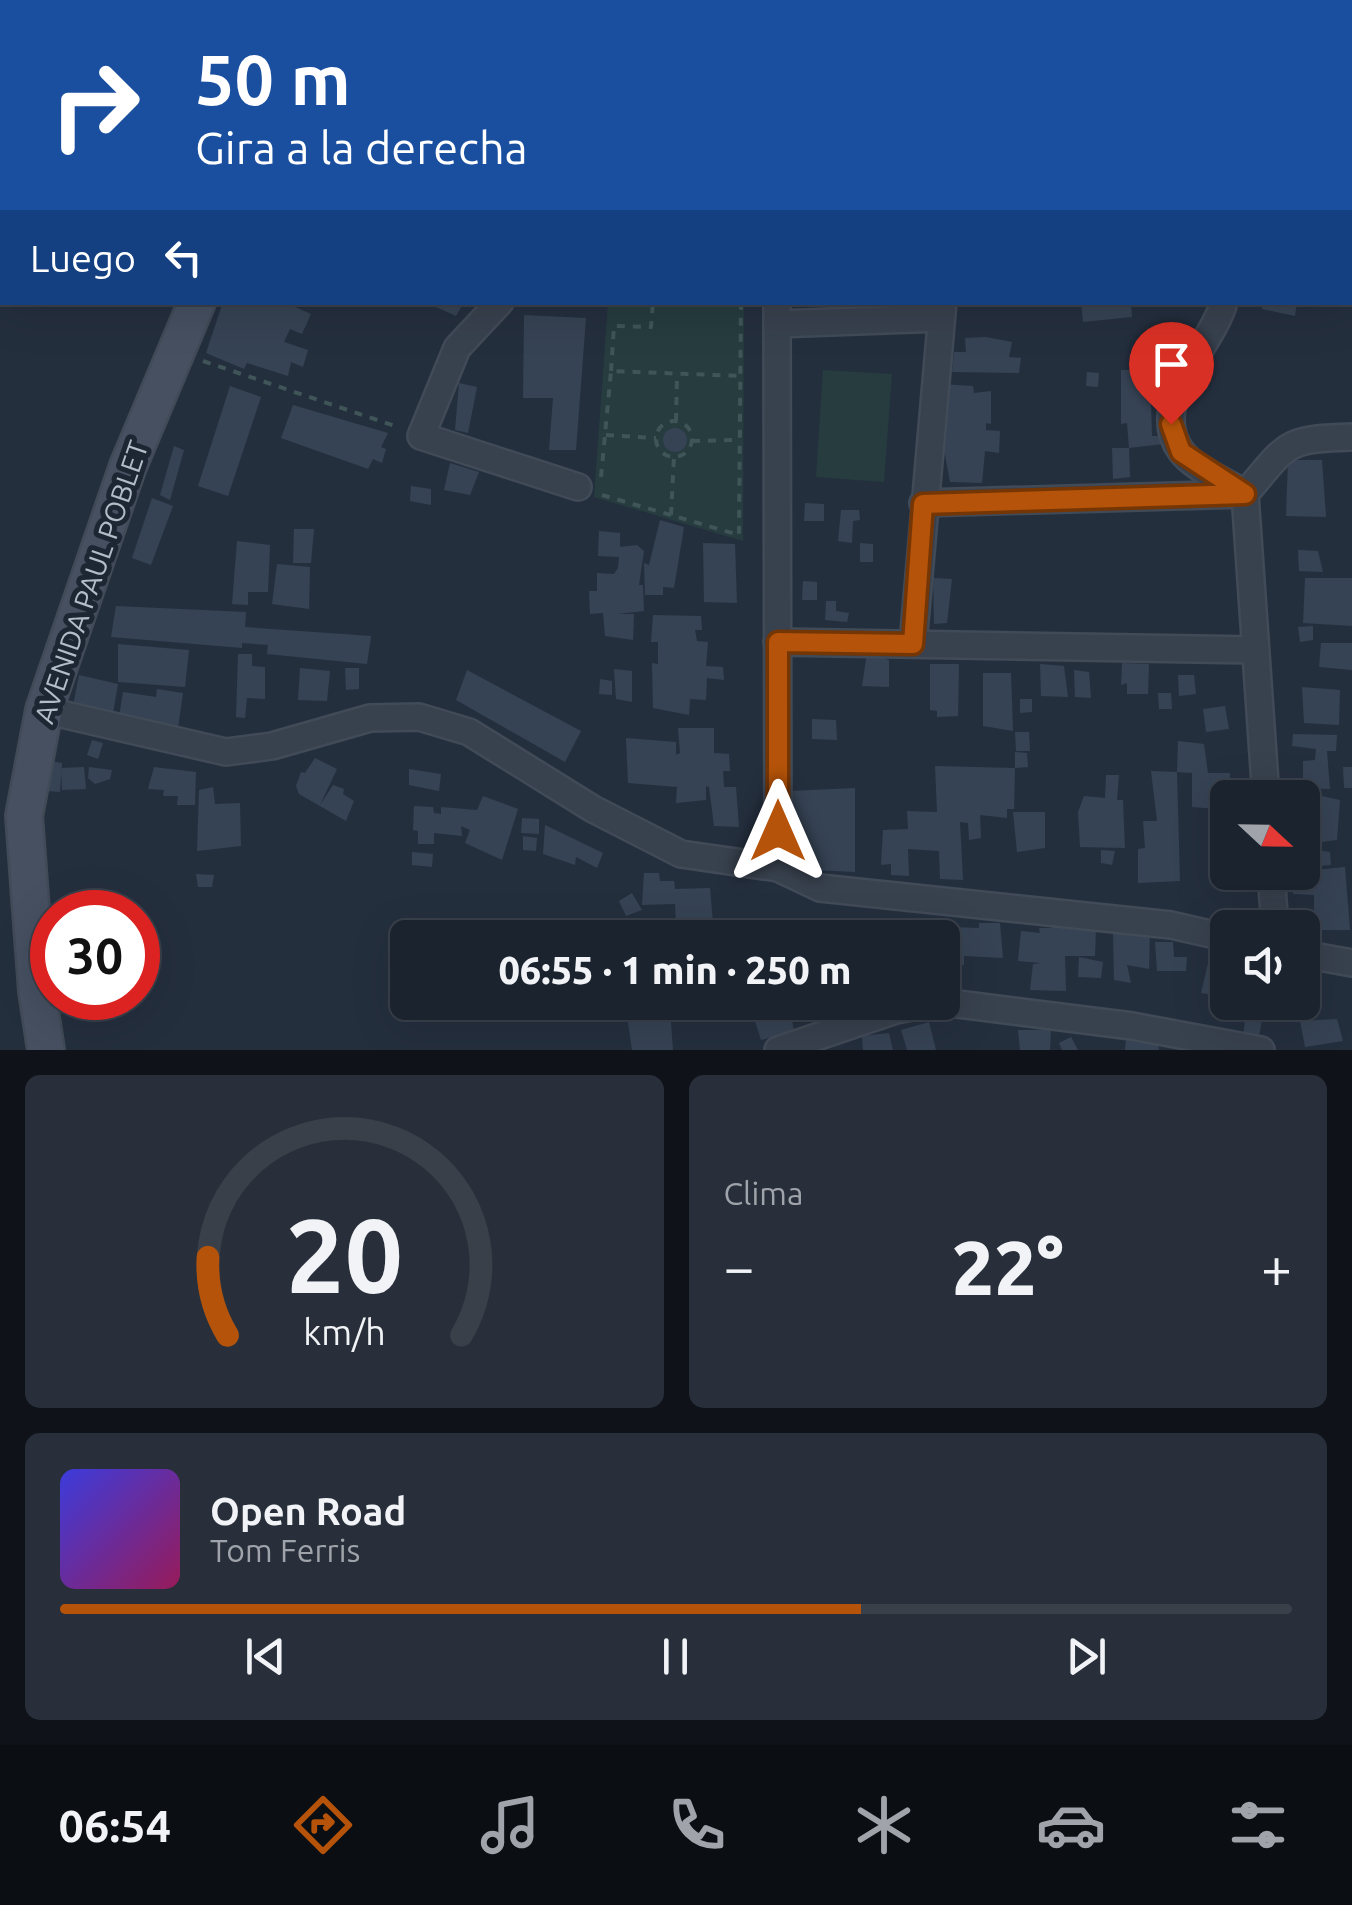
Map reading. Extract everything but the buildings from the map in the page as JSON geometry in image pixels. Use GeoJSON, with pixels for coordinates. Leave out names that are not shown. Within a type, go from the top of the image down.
{"type":"FeatureCollection","features":[{"type":"Feature","properties":{"kind":"main road","name":"AVENIDA PAUL POBLET"},"geometry":{"type":"LineString","coordinates":[[46,1050],[36,991],[24,816],[44,710],[128,466],[196,305]]}},
{"type":"Feature","properties":{"kind":"street"},"geometry":{"type":"LineString","coordinates":[[497,305],[457,348],[421,436],[578,487]]}},
{"type":"Feature","properties":{"kind":"street"},"geometry":{"type":"LineString","coordinates":[[1223,305],[1218,324],[1177,388],[1171,424],[1181,452],[1245,494]]}},
{"type":"Feature","properties":{"kind":"street"},"geometry":{"type":"LineString","coordinates":[[778,868],[777,313],[942,310],[913,644]]}},
{"type":"Feature","properties":{"kind":"street"},"geometry":{"type":"LineString","coordinates":[[1265,780],[1245,494],[1282,451],[1303,439],[1352,438]]}},
{"type":"Feature","properties":{"kind":"street"},"geometry":{"type":"LineString","coordinates":[[923,504],[1245,494]]}},
{"type":"Feature","properties":{"kind":"street"},"geometry":{"type":"LineString","coordinates":[[778,642],[1255,650]]}},
{"type":"Feature","properties":{"kind":"street"},"geometry":{"type":"LineString","coordinates":[[44,710],[226,752],[272,746],[370,718],[419,717],[469,732],[592,809],[681,854],[778,868],[820,888],[1171,925],[1210,934]]}},
{"type":"Feature","properties":{"kind":"street"},"geometry":{"type":"LineString","coordinates":[[1320,957],[1352,963]]}},
{"type":"Feature","properties":{"kind":"street"},"geometry":{"type":"LineString","coordinates":[[960,1004],[1132,1026],[1261,1050]]}},
{"type":"Feature","properties":{"kind":"street"},"geometry":{"type":"LineString","coordinates":[[778,1050],[866,1020]]}},
{"type":"Feature","properties":{"kind":"path"},"geometry":{"type":"LineString","coordinates":[[653,305],[651,327],[614,326],[600,494],[739,535],[741,305]]}},
{"type":"Feature","properties":{"kind":"path"},"geometry":{"type":"LineString","coordinates":[[176,352],[421,436]]}},
{"type":"Feature","properties":{"kind":"path"},"geometry":{"type":"LineString","coordinates":[[611,372],[740,376]]}},
{"type":"Feature","properties":{"kind":"path"},"geometry":{"type":"LineString","coordinates":[[676,421],[677,374]]}},
{"type":"Feature","properties":{"kind":"path"},"geometry":{"type":"LineString","coordinates":[[676,421],[687,426],[692,441],[685,453],[674,458],[659,449],[656,438],[665,424],[676,421]]}},
{"type":"Feature","properties":{"kind":"path"},"geometry":{"type":"LineString","coordinates":[[605,435],[656,438]]}},
{"type":"Feature","properties":{"kind":"path"},"geometry":{"type":"LineString","coordinates":[[692,441],[740,440]]}},
{"type":"Feature","properties":{"kind":"path"},"geometry":{"type":"LineString","coordinates":[[671,516],[674,458]]}},
{"type":"Feature","properties":{"kind":"green space"},"geometry":{"type":"Polygon","coordinates":[[[608,305],[744,305],[743,541],[594,497],[608,305]]]}},
{"type":"Feature","properties":{"kind":"green space"},"geometry":{"type":"Polygon","coordinates":[[[823,370],[892,374],[884,482],[816,477],[823,370]]]}},
{"type":"Feature","properties":{"kind":"route"},"geometry":{"type":"LineString","coordinates":[[778,831],[778,642],[913,644],[923,504],[1245,494],[1181,452],[1171,424]]}}]}
